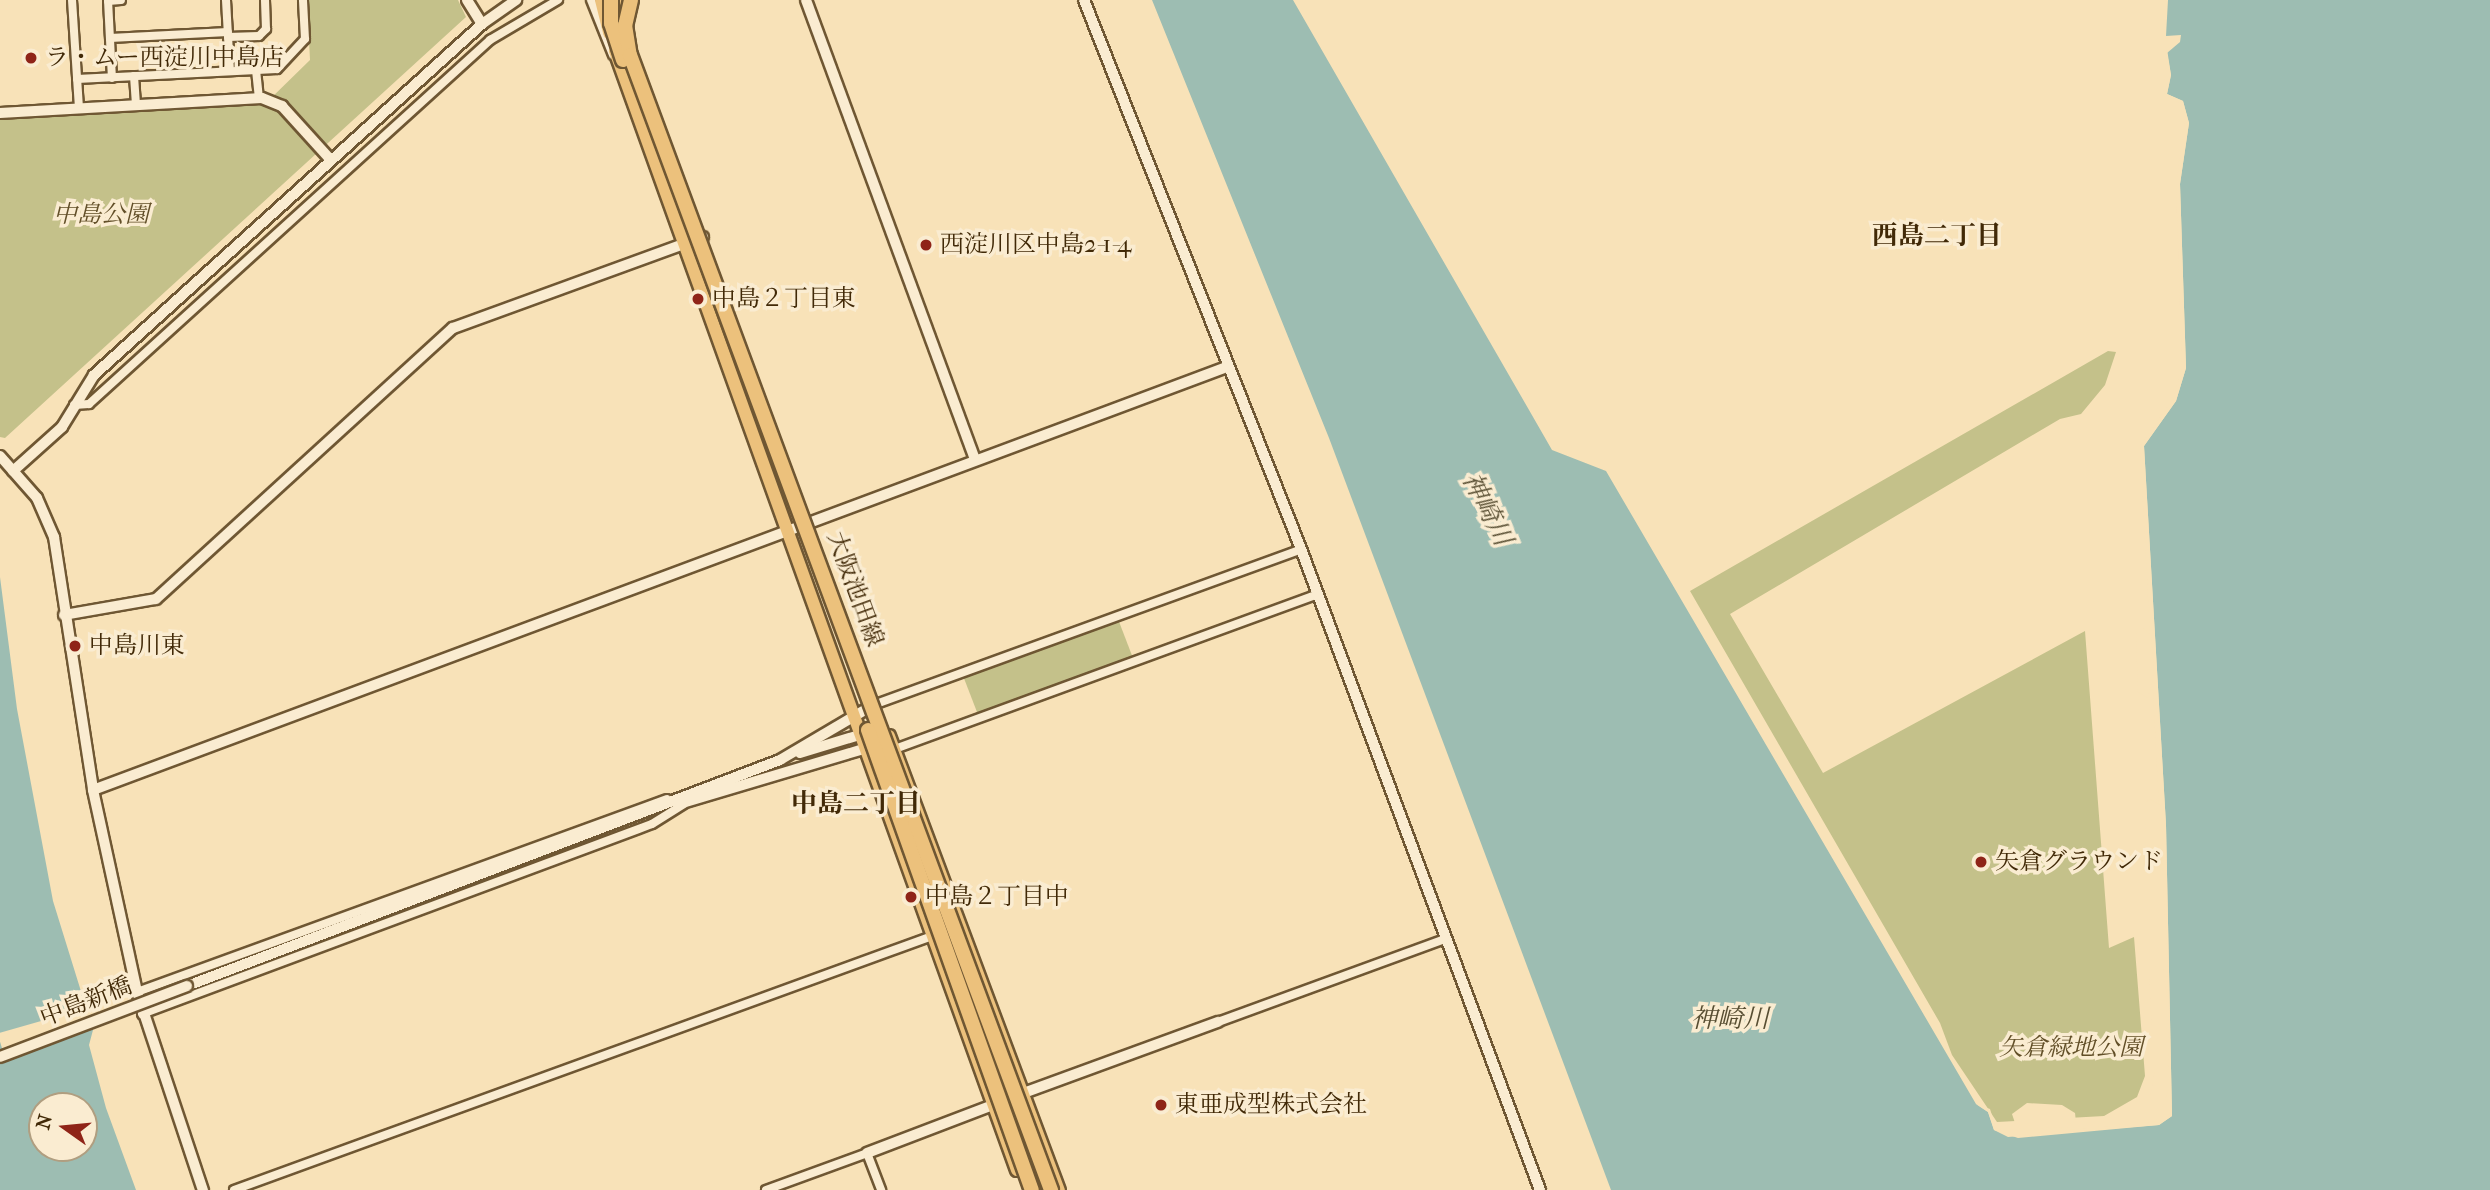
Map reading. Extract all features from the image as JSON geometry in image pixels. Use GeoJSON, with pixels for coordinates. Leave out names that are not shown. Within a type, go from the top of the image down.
{"type":"FeatureCollection","features":[{"type":"Feature","properties":{"kind":"highway"},"geometry":{"type":"LineString","coordinates":[[611,0],[617,46],[1032,1190]]}},
{"type":"Feature","properties":{"kind":"highway"},"geometry":{"type":"LineString","coordinates":[[631,0],[625,25],[630,55],[1037,1167],[1040,1190]]}},
{"type":"Feature","properties":{"kind":"highway"},"geometry":{"type":"LineString","coordinates":[[902,767],[912,834],[1005,1089],[1037,1167]]}},
{"type":"Feature","properties":{"kind":"highway"},"geometry":{"type":"LineString","coordinates":[[1008,1099],[1037,1167],[1051,1190]]}},
{"type":"Feature","properties":{"kind":"main road","name":"大阪池田線"},"geometry":{"type":"LineString","coordinates":[[601,0],[636,117],[1025,1190]]}},
{"type":"Feature","properties":{"kind":"main road","name":"大阪池田線"},"geometry":{"type":"LineString","coordinates":[[620,0],[622,19],[1059,1190]]}},
{"type":"Feature","properties":{"kind":"street"},"geometry":{"type":"LineString","coordinates":[[72,0],[79,108]]}},
{"type":"Feature","properties":{"kind":"street"},"geometry":{"type":"LineString","coordinates":[[112,78],[108,0],[121,0]]}},
{"type":"Feature","properties":{"kind":"street"},"geometry":{"type":"LineString","coordinates":[[226,0],[230,71]]}},
{"type":"Feature","properties":{"kind":"street"},"geometry":{"type":"LineString","coordinates":[[110,38],[258,36],[266,29],[265,0]]}},
{"type":"Feature","properties":{"kind":"street"},"geometry":{"type":"LineString","coordinates":[[77,79],[277,69],[305,39],[303,0]]}},
{"type":"Feature","properties":{"kind":"street"},"geometry":{"type":"LineString","coordinates":[[467,0],[482,23]]}},
{"type":"Feature","properties":{"kind":"street"},"geometry":{"type":"LineString","coordinates":[[13,471],[58,431],[94,375],[482,23],[516,0]]}},
{"type":"Feature","properties":{"kind":"street"},"geometry":{"type":"LineString","coordinates":[[74,405],[89,404],[490,40],[558,0]]}},
{"type":"Feature","properties":{"kind":"street"},"geometry":{"type":"LineString","coordinates":[[591,0],[636,117]]}},
{"type":"Feature","properties":{"kind":"street"},"geometry":{"type":"LineString","coordinates":[[806,0],[975,459]]}},
{"type":"Feature","properties":{"kind":"street"},"geometry":{"type":"LineString","coordinates":[[1084,0],[1301,550],[1540,1190]]}},
{"type":"Feature","properties":{"kind":"street"},"geometry":{"type":"LineString","coordinates":[[256,70],[259,98]]}},
{"type":"Feature","properties":{"kind":"street"},"geometry":{"type":"LineString","coordinates":[[134,76],[136,105]]}},
{"type":"Feature","properties":{"kind":"street"},"geometry":{"type":"LineString","coordinates":[[0,113],[259,98],[282,106],[330,159]]}},
{"type":"Feature","properties":{"kind":"street"},"geometry":{"type":"LineString","coordinates":[[64,615],[156,598],[453,328],[703,237]]}},
{"type":"Feature","properties":{"kind":"street"},"geometry":{"type":"LineString","coordinates":[[93,790],[788,531],[807,520],[1227,367]]}},
{"type":"Feature","properties":{"kind":"street"},"geometry":{"type":"LineString","coordinates":[[0,456],[49,522],[93,790],[136,992],[203,1190]]}},
{"type":"Feature","properties":{"kind":"street"},"geometry":{"type":"LineString","coordinates":[[780,760],[876,704],[1301,550]]}},
{"type":"Feature","properties":{"kind":"street"},"geometry":{"type":"LineString","coordinates":[[136,992],[648,803],[687,798],[863,749],[895,750],[1316,595]]}},
{"type":"Feature","properties":{"kind":"street"},"geometry":{"type":"LineString","coordinates":[[142,1014],[652,824],[687,798],[780,760],[858,734],[878,736],[895,750]]}},
{"type":"Feature","properties":{"kind":"street","name":"中島新橋"},"geometry":{"type":"LineString","coordinates":[[0,1057],[687,798]]}},
{"type":"Feature","properties":{"kind":"street"},"geometry":{"type":"LineString","coordinates":[[234,1190],[962,925]]}},
{"type":"Feature","properties":{"kind":"street"},"geometry":{"type":"LineString","coordinates":[[765,1190],[1445,939]]}},
{"type":"Feature","properties":{"kind":"street"},"geometry":{"type":"LineString","coordinates":[[867,1153],[881,1190]]}},
{"type":"Feature","properties":{"kind":"green space","name":"中島公園"},"geometry":{"type":"Polygon","coordinates":[[[307,0],[458,0],[466,17],[5,438],[0,437],[0,120],[265,104],[310,60],[307,0]]]}},
{"type":"Feature","properties":{"kind":"green space","name":"矢倉緑地公園"},"geometry":{"type":"Polygon","coordinates":[[[2108,351],[2116,352],[2105,385],[2081,414],[2060,419],[1730,614],[1823,773],[2085,631],[2109,948],[2134,937],[2145,1076],[2137,1097],[2104,1116],[1997,1122],[1952,1055],[1940,1023],[1690,591],[2108,351]]]}},
{"type":"Feature","properties":{"kind":"green space"},"geometry":{"type":"Polygon","coordinates":[[[1118,619],[1133,658],[979,717],[964,678],[1118,619]]]}},
{"type":"Feature","properties":{"kind":"water","name":"神崎川"},"geometry":{"type":"Polygon","coordinates":[[[1152,0],[1293,0],[1552,450],[1606,471],[1976,1104],[1988,1112],[1994,1130],[2018,1138],[2159,1125],[2172,1116],[2166,825],[2144,446],[2176,401],[2186,368],[2180,184],[2189,123],[2183,101],[2167,94],[2171,75],[2167,53],[2180,42],[2181,35],[2166,36],[2168,0],[2490,0],[2490,1190],[1611,1190],[1329,438],[1152,0]]]}},
{"type":"Feature","properties":{"kind":"water"},"geometry":{"type":"Polygon","coordinates":[[[0,577],[17,709],[53,901],[93,1030],[89,1045],[106,1108],[136,1190],[0,1190],[0,577]]]}},
{"type":"Feature","properties":{"kind":"pier"},"geometry":{"type":"Polygon","coordinates":[[[2167,49],[2171,75],[2167,94],[2183,101],[2189,123],[2180,184],[2186,368],[2176,401],[2144,446],[2166,825],[2172,1116],[2159,1125],[2008,1137],[1994,1130],[1988,1112],[1976,1104],[1990,1109],[1996,1128],[2018,1135],[2159,1121],[2169,1114],[2169,1090],[2162,1107],[2152,1108],[2150,1099],[2157,1056],[2165,1057],[2169,1070],[2168,1019],[2165,1034],[2157,1036],[2152,1029],[2149,979],[2156,966],[2163,967],[2168,1004],[2140,446],[2173,399],[2182,368],[2176,184],[2185,123],[2180,103],[2163,93],[2167,49]]]}},
{"type":"Feature","properties":{"kind":"pier"},"geometry":{"type":"Polygon","coordinates":[[[2142,627],[2151,635],[2154,671],[2148,698],[2138,692],[2136,633],[2142,627]]]}},
{"type":"Feature","properties":{"kind":"pier"},"geometry":{"type":"Polygon","coordinates":[[[2150,799],[2160,805],[2163,844],[2161,865],[2153,871],[2146,857],[2145,803],[2150,799]]]}},
{"type":"Feature","properties":{"kind":"pier"},"geometry":{"type":"Polygon","coordinates":[[[90,1007],[96,1028],[4,1055],[0,1033],[90,1007]]]}},
{"type":"Feature","properties":{"kind":"pier"},"geometry":{"type":"Polygon","coordinates":[[[2027,1103],[2062,1105],[2075,1113],[2076,1122],[2071,1127],[2017,1129],[2012,1114],[2027,1103]]]}},
{"type":"Feature","properties":{"kind":"place","name":"ラ・ムー西淀川中島店"},"geometry":{"type":"Point","coordinates":[31,58]}},
{"type":"Feature","properties":{"kind":"place","name":"西淀川区中島2-1-4"},"geometry":{"type":"Point","coordinates":[926,245]}},
{"type":"Feature","properties":{"kind":"place","name":"中島２丁目東"},"geometry":{"type":"Point","coordinates":[698,299]}},
{"type":"Feature","properties":{"kind":"place","name":"中島川東"},"geometry":{"type":"Point","coordinates":[75,646]}},
{"type":"Feature","properties":{"kind":"place","name":"矢倉グラウンド"},"geometry":{"type":"Point","coordinates":[1981,862]}},
{"type":"Feature","properties":{"kind":"place","name":"中島２丁目中"},"geometry":{"type":"Point","coordinates":[911,897]}},
{"type":"Feature","properties":{"kind":"place","name":"東亜成型株式会社"},"geometry":{"type":"Point","coordinates":[1161,1105]}},
{"type":"Feature","properties":{"kind":"district","name":"西島二丁目"},"geometry":{"type":"Point","coordinates":[1937,236]}},
{"type":"Feature","properties":{"kind":"district","name":"中島二丁目"},"geometry":{"type":"Point","coordinates":[856,804]}}]}
